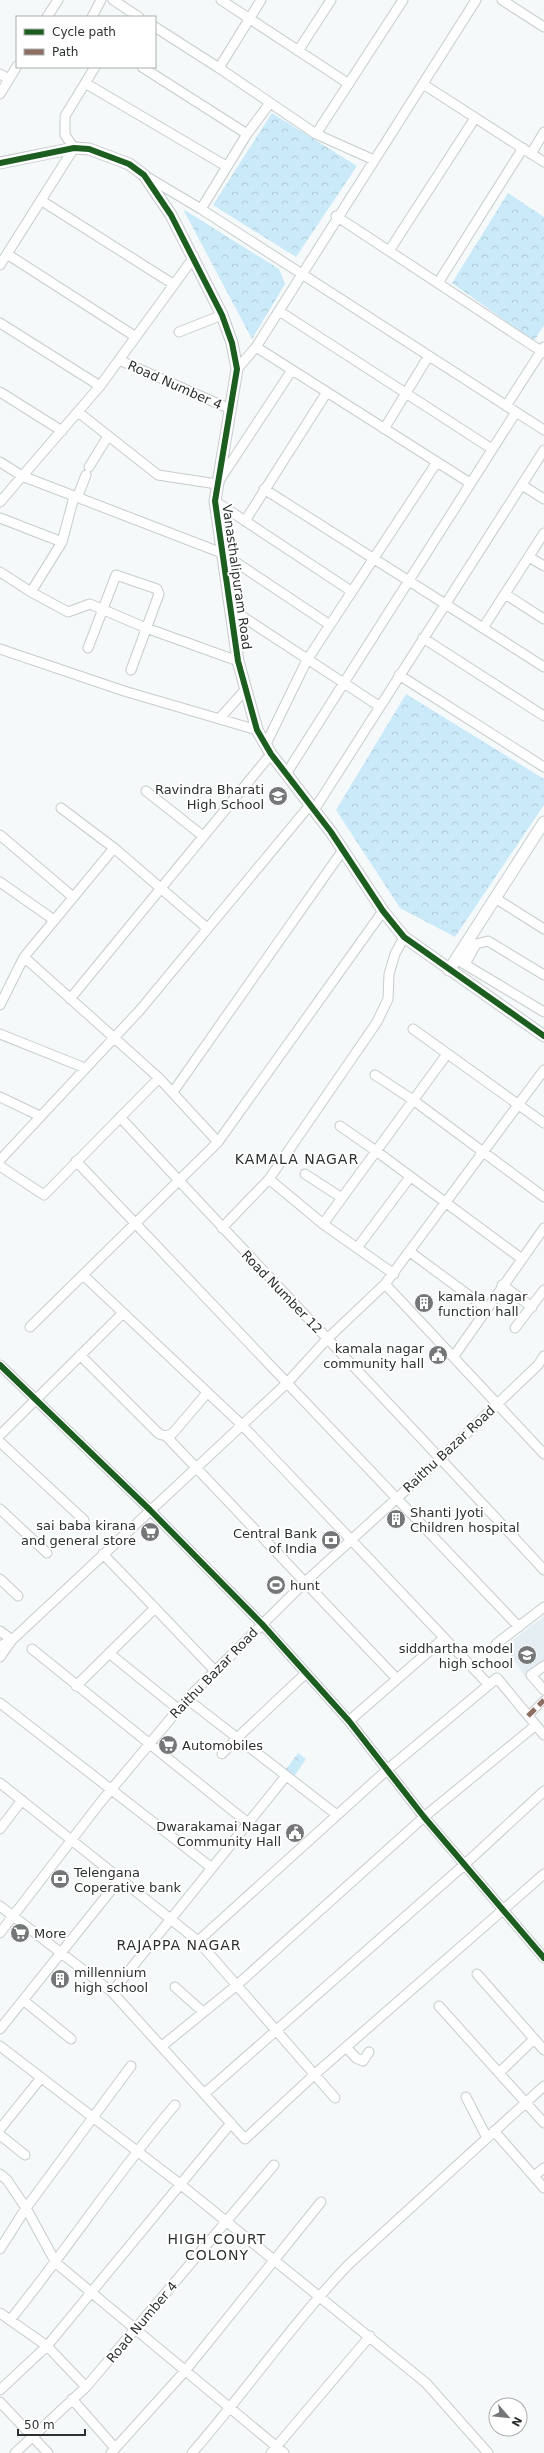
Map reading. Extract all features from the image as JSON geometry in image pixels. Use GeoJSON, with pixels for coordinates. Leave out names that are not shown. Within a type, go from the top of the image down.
{"type":"FeatureCollection","features":[{"type":"Feature","properties":{"kind":"street"},"geometry":{"type":"LineString","coordinates":[[48,16],[58,0]]}},
{"type":"Feature","properties":{"kind":"street"},"geometry":{"type":"LineString","coordinates":[[93,16],[101,0]]}},
{"type":"Feature","properties":{"kind":"street"},"geometry":{"type":"LineString","coordinates":[[112,0],[133,15]]}},
{"type":"Feature","properties":{"kind":"street"},"geometry":{"type":"LineString","coordinates":[[221,0],[349,84]]}},
{"type":"Feature","properties":{"kind":"street"},"geometry":{"type":"LineString","coordinates":[[219,68],[261,0]]}},
{"type":"Feature","properties":{"kind":"street"},"geometry":{"type":"LineString","coordinates":[[298,51],[331,0]]}},
{"type":"Feature","properties":{"kind":"street"},"geometry":{"type":"LineString","coordinates":[[316,134],[403,0]]}},
{"type":"Feature","properties":{"kind":"street"},"geometry":{"type":"LineString","coordinates":[[237,369],[256,347],[476,0]]}},
{"type":"Feature","properties":{"kind":"street"},"geometry":{"type":"LineString","coordinates":[[502,0],[544,27]]}},
{"type":"Feature","properties":{"kind":"street"},"geometry":{"type":"LineString","coordinates":[[156,28],[219,68],[316,134],[374,160]]}},
{"type":"Feature","properties":{"kind":"street"},"geometry":{"type":"LineString","coordinates":[[0,94],[16,68]]}},
{"type":"Feature","properties":{"kind":"street"},"geometry":{"type":"LineString","coordinates":[[0,265],[42,201],[74,148],[65,135],[64,122],[85,82],[94,68]]}},
{"type":"Feature","properties":{"kind":"street"},"geometry":{"type":"LineString","coordinates":[[144,68],[247,134]]}},
{"type":"Feature","properties":{"kind":"street"},"geometry":{"type":"LineString","coordinates":[[0,74],[9,79]]}},
{"type":"Feature","properties":{"kind":"street"},"geometry":{"type":"LineString","coordinates":[[85,82],[226,166]]}},
{"type":"Feature","properties":{"kind":"street"},"geometry":{"type":"LineString","coordinates":[[423,84],[544,162]]}},
{"type":"Feature","properties":{"kind":"street"},"geometry":{"type":"LineString","coordinates":[[201,209],[226,166],[270,103]]}},
{"type":"Feature","properties":{"kind":"street"},"geometry":{"type":"LineString","coordinates":[[389,251],[475,118]]}},
{"type":"Feature","properties":{"kind":"street"},"geometry":{"type":"LineString","coordinates":[[531,154],[544,132]]}},
{"type":"Feature","properties":{"kind":"street","name":"Vanasthalipuram Road"},"geometry":{"type":"LineString","coordinates":[[0,163],[74,148],[89,149],[129,164],[144,175],[171,215],[194,257],[222,315],[232,343],[237,369],[214,501],[238,661],[257,730],[268,749],[343,850],[383,911],[404,937],[544,1036]]}},
{"type":"Feature","properties":{"kind":"street"},"geometry":{"type":"LineString","coordinates":[[438,283],[522,148]]}},
{"type":"Feature","properties":{"kind":"street"},"geometry":{"type":"LineString","coordinates":[[144,175],[201,209],[428,357],[544,430]]}},
{"type":"Feature","properties":{"kind":"street"},"geometry":{"type":"LineString","coordinates":[[42,201],[173,284]]}},
{"type":"Feature","properties":{"kind":"street"},"geometry":{"type":"LineString","coordinates":[[337,217],[543,350],[506,406]]}},
{"type":"Feature","properties":{"kind":"street"},"geometry":{"type":"LineString","coordinates":[[7,254],[136,337]]}},
{"type":"Feature","properties":{"kind":"street"},"geometry":{"type":"LineString","coordinates":[[0,502],[100,386],[194,257]]}},
{"type":"Feature","properties":{"kind":"street"},"geometry":{"type":"LineString","coordinates":[[279,311],[492,450]]}},
{"type":"Feature","properties":{"kind":"street"},"geometry":{"type":"LineString","coordinates":[[179,332],[222,315]]}},
{"type":"Feature","properties":{"kind":"street"},"geometry":{"type":"LineString","coordinates":[[0,323],[100,386]]}},
{"type":"Feature","properties":{"kind":"street"},"geometry":{"type":"LineString","coordinates":[[256,347],[470,483]]}},
{"type":"Feature","properties":{"kind":"street"},"geometry":{"type":"LineString","coordinates":[[384,429],[428,357]]}},
{"type":"Feature","properties":{"kind":"street","name":"Road Number 4"},"geometry":{"type":"LineString","coordinates":[[119,360],[230,409]]}},
{"type":"Feature","properties":{"kind":"street"},"geometry":{"type":"LineString","coordinates":[[78,412],[158,476],[217,484],[292,370]]}},
{"type":"Feature","properties":{"kind":"street"},"geometry":{"type":"LineString","coordinates":[[0,392],[62,431]]}},
{"type":"Feature","properties":{"kind":"street"},"geometry":{"type":"LineString","coordinates":[[245,521],[327,392]]}},
{"type":"Feature","properties":{"kind":"street"},"geometry":{"type":"LineString","coordinates":[[286,774],[516,412]]}},
{"type":"Feature","properties":{"kind":"street"},"geometry":{"type":"LineString","coordinates":[[31,592],[62,542],[75,498],[87,471],[108,436]]}},
{"type":"Feature","properties":{"kind":"street"},"geometry":{"type":"LineString","coordinates":[[0,1160],[114,1037],[312,807],[544,450]]}},
{"type":"Feature","properties":{"kind":"street"},"geometry":{"type":"LineString","coordinates":[[0,462],[22,476],[75,498],[222,553],[330,625]]}},
{"type":"Feature","properties":{"kind":"street"},"geometry":{"type":"LineString","coordinates":[[70,999],[204,836],[268,749],[307,660],[350,591],[374,558],[437,462]]}},
{"type":"Feature","properties":{"kind":"street"},"geometry":{"type":"LineString","coordinates":[[522,485],[544,499]]}},
{"type":"Feature","properties":{"kind":"street"},"geometry":{"type":"LineString","coordinates":[[264,489],[544,667]]}},
{"type":"Feature","properties":{"kind":"street"},"geometry":{"type":"LineString","coordinates":[[214,501],[350,591]]}},
{"type":"Feature","properties":{"kind":"street"},"geometry":{"type":"LineString","coordinates":[[0,518],[62,542]]}},
{"type":"Feature","properties":{"kind":"street"},"geometry":{"type":"LineString","coordinates":[[483,628],[544,533]]}},
{"type":"Feature","properties":{"kind":"street"},"geometry":{"type":"LineString","coordinates":[[529,557],[544,566]]}},
{"type":"Feature","properties":{"kind":"street"},"geometry":{"type":"LineString","coordinates":[[0,572],[31,592],[68,612],[90,604],[146,628],[238,661]]}},
{"type":"Feature","properties":{"kind":"street"},"geometry":{"type":"LineString","coordinates":[[88,648],[116,575],[157,589],[160,594],[131,670]]}},
{"type":"Feature","properties":{"kind":"street"},"geometry":{"type":"LineString","coordinates":[[505,594],[544,619]]}},
{"type":"Feature","properties":{"kind":"street"},"geometry":{"type":"LineString","coordinates":[[231,609],[379,706]]}},
{"type":"Feature","properties":{"kind":"street"},"geometry":{"type":"LineString","coordinates":[[423,638],[544,716]]}},
{"type":"Feature","properties":{"kind":"street"},"geometry":{"type":"LineString","coordinates":[[0,648],[124,691],[257,730]]}},
{"type":"Feature","properties":{"kind":"street"},"geometry":{"type":"LineString","coordinates":[[399,675],[544,767]]}},
{"type":"Feature","properties":{"kind":"street"},"geometry":{"type":"LineString","coordinates":[[219,719],[246,689]]}},
{"type":"Feature","properties":{"kind":"street"},"geometry":{"type":"LineString","coordinates":[[146,791],[204,836]]}},
{"type":"Feature","properties":{"kind":"street"},"geometry":{"type":"LineString","coordinates":[[61,808],[114,848],[159,889],[207,928]]}},
{"type":"Feature","properties":{"kind":"street"},"geometry":{"type":"LineString","coordinates":[[460,961],[495,898],[544,822]]}},
{"type":"Feature","properties":{"kind":"street"},"geometry":{"type":"LineString","coordinates":[[0,835],[73,897]]}},
{"type":"Feature","properties":{"kind":"street"},"geometry":{"type":"LineString","coordinates":[[0,1005],[24,957],[114,848]]}},
{"type":"Feature","properties":{"kind":"street"},"geometry":{"type":"LineString","coordinates":[[173,1092],[343,850]]}},
{"type":"Feature","properties":{"kind":"street"},"geometry":{"type":"LineString","coordinates":[[0,882],[54,920]]}},
{"type":"Feature","properties":{"kind":"street"},"geometry":{"type":"LineString","coordinates":[[495,898],[543,925]]}},
{"type":"Feature","properties":{"kind":"street"},"geometry":{"type":"LineString","coordinates":[[30,1327],[218,1142],[383,911]]}},
{"type":"Feature","properties":{"kind":"street"},"geometry":{"type":"LineString","coordinates":[[222,1228],[269,1179],[377,1022],[388,999],[389,974],[395,954],[404,937]]}},
{"type":"Feature","properties":{"kind":"street"},"geometry":{"type":"LineString","coordinates":[[449,970],[476,944],[488,941],[544,975]]}},
{"type":"Feature","properties":{"kind":"street"},"geometry":{"type":"LineString","coordinates":[[24,957],[159,1078],[218,1142]]}},
{"type":"Feature","properties":{"kind":"street"},"geometry":{"type":"LineString","coordinates":[[460,961],[544,1012]]}},
{"type":"Feature","properties":{"kind":"street"},"geometry":{"type":"LineString","coordinates":[[413,1029],[544,1123]]}},
{"type":"Feature","properties":{"kind":"street"},"geometry":{"type":"LineString","coordinates":[[0,1034],[85,1068]]}},
{"type":"Feature","properties":{"kind":"street"},"geometry":{"type":"LineString","coordinates":[[323,1224],[447,1054]]}},
{"type":"Feature","properties":{"kind":"street"},"geometry":{"type":"LineString","coordinates":[[0,1657],[12,1640],[196,1466],[242,1425],[287,1382],[327,1339],[386,1284],[446,1203],[482,1151],[544,1070]]}},
{"type":"Feature","properties":{"kind":"street"},"geometry":{"type":"LineString","coordinates":[[375,1075],[413,1100],[544,1197]]}},
{"type":"Feature","properties":{"kind":"street"},"geometry":{"type":"LineString","coordinates":[[0,1166],[44,1195],[159,1078]]}},
{"type":"Feature","properties":{"kind":"street"},"geometry":{"type":"LineString","coordinates":[[0,1097],[40,1116]]}},
{"type":"Feature","properties":{"kind":"street","name":"Road Number 12"},"geometry":{"type":"LineString","coordinates":[[120,1117],[222,1228],[441,1458],[544,1570]]}},
{"type":"Feature","properties":{"kind":"street"},"geometry":{"type":"LineString","coordinates":[[340,1126],[522,1258]]}},
{"type":"Feature","properties":{"kind":"street"},"geometry":{"type":"LineString","coordinates":[[76,1161],[519,1627]]}},
{"type":"Feature","properties":{"kind":"street"},"geometry":{"type":"LineString","coordinates":[[305,1174],[342,1198]]}},
{"type":"Feature","properties":{"kind":"street"},"geometry":{"type":"LineString","coordinates":[[357,1248],[410,1177]]}},
{"type":"Feature","properties":{"kind":"street"},"geometry":{"type":"LineString","coordinates":[[269,1179],[323,1224],[394,1274]]}},
{"type":"Feature","properties":{"kind":"street"},"geometry":{"type":"LineString","coordinates":[[454,1356],[502,1285],[544,1228]]}},
{"type":"Feature","properties":{"kind":"street"},"geometry":{"type":"LineString","coordinates":[[410,1252],[486,1308]]}},
{"type":"Feature","properties":{"kind":"street"},"geometry":{"type":"LineString","coordinates":[[83,1275],[122,1314],[242,1425],[489,1685]]}},
{"type":"Feature","properties":{"kind":"street"},"geometry":{"type":"LineString","coordinates":[[386,1284],[544,1454]]}},
{"type":"Feature","properties":{"kind":"street"},"geometry":{"type":"LineString","coordinates":[[502,1285],[532,1307]]}},
{"type":"Feature","properties":{"kind":"street"},"geometry":{"type":"LineString","coordinates":[[515,1328],[544,1290]]}},
{"type":"Feature","properties":{"kind":"street"},"geometry":{"type":"LineString","coordinates":[[0,1435],[122,1314]]}},
{"type":"Feature","properties":{"kind":"street"},"geometry":{"type":"LineString","coordinates":[[80,1355],[159,1434],[166,1436],[196,1466],[304,1583],[396,1678]]}},
{"type":"Feature","properties":{"kind":"street","name":"Raithu Bazar Road"},"geometry":{"type":"LineString","coordinates":[[0,1933],[111,1790],[187,1699],[350,1539],[441,1458],[498,1404],[544,1356]]}},
{"type":"Feature","properties":{"kind":"street"},"geometry":{"type":"LineString","coordinates":[[0,1365],[36,1398],[150,1510],[262,1624],[349,1721],[424,1817],[502,1911],[544,1958]]}},
{"type":"Feature","properties":{"kind":"street"},"geometry":{"type":"LineString","coordinates":[[166,1436],[173,1433],[207,1393]]}},
{"type":"Feature","properties":{"kind":"street"},"geometry":{"type":"LineString","coordinates":[[0,1442],[84,1520]]}},
{"type":"Feature","properties":{"kind":"street"},"geometry":{"type":"LineString","coordinates":[[0,1510],[47,1553]]}},
{"type":"Feature","properties":{"kind":"street"},"geometry":{"type":"LineString","coordinates":[[103,1554],[215,1670]]}},
{"type":"Feature","properties":{"kind":"street"},"geometry":{"type":"LineString","coordinates":[[0,1579],[18,1596]]}},
{"type":"Feature","properties":{"kind":"street"},"geometry":{"type":"LineString","coordinates":[[496,1644],[544,1607]]}},
{"type":"Feature","properties":{"kind":"street"},"geometry":{"type":"LineString","coordinates":[[76,1686],[155,1608]]}},
{"type":"Feature","properties":{"kind":"street"},"geometry":{"type":"LineString","coordinates":[[0,1631],[12,1640]]}},
{"type":"Feature","properties":{"kind":"street"},"geometry":{"type":"LineString","coordinates":[[349,1721],[396,1678],[444,1639]]}},
{"type":"Feature","properties":{"kind":"street"},"geometry":{"type":"LineString","coordinates":[[0,1646],[12,1640]]}},
{"type":"Feature","properties":{"kind":"street"},"geometry":{"type":"LineString","coordinates":[[32,1650],[248,1823]]}},
{"type":"Feature","properties":{"kind":"street"},"geometry":{"type":"LineString","coordinates":[[110,1652],[178,1709]]}},
{"type":"Feature","properties":{"kind":"street"},"geometry":{"type":"LineString","coordinates":[[544,1666],[531,1675],[544,1690]]}},
{"type":"Feature","properties":{"kind":"street"},"geometry":{"type":"LineString","coordinates":[[222,1754],[237,1738],[306,1674]]}},
{"type":"Feature","properties":{"kind":"street"},"geometry":{"type":"LineString","coordinates":[[198,1941],[388,1769],[497,1678],[544,1735]]}},
{"type":"Feature","properties":{"kind":"street"},"geometry":{"type":"LineString","coordinates":[[187,1699],[337,1815]]}},
{"type":"Feature","properties":{"kind":"street"},"geometry":{"type":"LineString","coordinates":[[528,1716],[544,1700]]}},
{"type":"Feature","properties":{"kind":"street"},"geometry":{"type":"LineString","coordinates":[[0,1703],[212,1868]]}},
{"type":"Feature","properties":{"kind":"street"},"geometry":{"type":"LineString","coordinates":[[162,2046],[237,1985],[424,1817],[536,1725]]}},
{"type":"Feature","properties":{"kind":"street"},"geometry":{"type":"LineString","coordinates":[[112,1992],[286,1776]]}},
{"type":"Feature","properties":{"kind":"street"},"geometry":{"type":"LineString","coordinates":[[0,1783],[198,1941],[237,1985],[274,2031],[335,2098]]}},
{"type":"Feature","properties":{"kind":"street"},"geometry":{"type":"LineString","coordinates":[[204,2094],[464,1865],[544,1791]]}},
{"type":"Feature","properties":{"kind":"street"},"geometry":{"type":"LineString","coordinates":[[0,1829],[22,1800]]}},
{"type":"Feature","properties":{"kind":"street"},"geometry":{"type":"LineString","coordinates":[[0,1906],[112,1992],[245,2139],[314,2075],[544,1874]]}},
{"type":"Feature","properties":{"kind":"street"},"geometry":{"type":"LineString","coordinates":[[0,2029],[120,1879]]}},
{"type":"Feature","properties":{"kind":"street"},"geometry":{"type":"LineString","coordinates":[[477,1974],[544,2050]]}},
{"type":"Feature","properties":{"kind":"street"},"geometry":{"type":"LineString","coordinates":[[175,1987],[203,2012]]}},
{"type":"Feature","properties":{"kind":"street"},"geometry":{"type":"LineString","coordinates":[[23,2000],[71,2039]]}},
{"type":"Feature","properties":{"kind":"street"},"geometry":{"type":"LineString","coordinates":[[439,2006],[544,2123]]}},
{"type":"Feature","properties":{"kind":"street"},"geometry":{"type":"LineString","coordinates":[[499,2073],[534,2039]]}},
{"type":"Feature","properties":{"kind":"street"},"geometry":{"type":"LineString","coordinates":[[0,2046],[180,2184],[370,2336],[426,2383],[488,2453]]}},
{"type":"Feature","properties":{"kind":"street"},"geometry":{"type":"LineString","coordinates":[[346,2047],[356,2058],[363,2061],[369,2052]]}},
{"type":"Feature","properties":{"kind":"street"},"geometry":{"type":"LineString","coordinates":[[0,2249],[26,2208],[131,2066]]}},
{"type":"Feature","properties":{"kind":"street"},"geometry":{"type":"LineString","coordinates":[[0,2129],[41,2078]]}},
{"type":"Feature","properties":{"kind":"street"},"geometry":{"type":"LineString","coordinates":[[192,2453],[231,2409],[320,2295],[348,2265],[544,2086]]}},
{"type":"Feature","properties":{"kind":"street"},"geometry":{"type":"LineString","coordinates":[[466,2097],[490,2134],[534,2176],[544,2188]]}},
{"type":"Feature","properties":{"kind":"street"},"geometry":{"type":"LineString","coordinates":[[10,2320],[56,2263],[136,2150],[175,2105]]}},
{"type":"Feature","properties":{"kind":"street"},"geometry":{"type":"LineString","coordinates":[[0,2390],[47,2346],[231,2123]]}},
{"type":"Feature","properties":{"kind":"street"},"geometry":{"type":"LineString","coordinates":[[0,2135],[25,2155]]}},
{"type":"Feature","properties":{"kind":"street","name":"Road Number 4"},"geometry":{"type":"LineString","coordinates":[[15,2453],[86,2387],[136,2330],[274,2165]]}},
{"type":"Feature","properties":{"kind":"street"},"geometry":{"type":"LineString","coordinates":[[534,2176],[544,2168]]}},
{"type":"Feature","properties":{"kind":"street"},"geometry":{"type":"LineString","coordinates":[[0,2174],[7,2180],[26,2208],[56,2263],[231,2409],[274,2450],[284,2453]]}},
{"type":"Feature","properties":{"kind":"street"},"geometry":{"type":"LineString","coordinates":[[72,2399],[113,2451],[185,2371],[321,2202]]}},
{"type":"Feature","properties":{"kind":"street"},"geometry":{"type":"LineString","coordinates":[[0,2313],[47,2346],[86,2387]]}},
{"type":"Feature","properties":{"kind":"street"},"geometry":{"type":"LineString","coordinates":[[274,2450],[370,2336]]}},
{"type":"Feature","properties":{"kind":"street"},"geometry":{"type":"LineString","coordinates":[[0,2402],[48,2453]]}},
{"type":"Feature","properties":{"kind":"shaded area","name":"siddhartha model high school"},"geometry":{"type":"Polygon","coordinates":[[[544,1616],[544,1664],[526,1678],[505,1646],[544,1616]]]}},
{"type":"Feature","properties":{"kind":"green space"},"geometry":{"type":"Polygon","coordinates":[[[272,113],[357,166],[296,257],[213,205],[272,113]]]}},
{"type":"Feature","properties":{"kind":"green space"},"geometry":{"type":"Polygon","coordinates":[[[508,193],[544,217],[544,325],[534,341],[452,283],[508,193]]]}},
{"type":"Feature","properties":{"kind":"green space"},"geometry":{"type":"Polygon","coordinates":[[[183,209],[279,269],[285,284],[252,339],[183,209]]]}},
{"type":"Feature","properties":{"kind":"green space"},"geometry":{"type":"Polygon","coordinates":[[[406,694],[544,779],[544,805],[455,937],[400,908],[336,810],[406,694]]]}},
{"type":"Feature","properties":{"kind":"green space"},"geometry":{"type":"Polygon","coordinates":[[[298,1753],[306,1759],[293,1778],[284,1772],[298,1753]]]}},
{"type":"Feature","properties":{"kind":"marked path"},"geometry":{"type":"LineString","coordinates":[[528,1716],[544,1700]]}},
{"type":"Feature","properties":{"kind":"cycle path"},"geometry":{"type":"LineString","coordinates":[[0,163],[74,148],[89,149],[129,164],[144,175],[171,215],[222,315],[232,343],[237,369],[215,501],[238,661],[257,730],[271,754],[331,832],[383,911],[404,937],[544,1036]]}},
{"type":"Feature","properties":{"kind":"cycle path"},"geometry":{"type":"LineString","coordinates":[[0,1365],[150,1510],[262,1624],[349,1721],[424,1817],[544,1958]]}},
{"type":"Feature","properties":{"kind":"place","name":"Ravindra Bharati High School"},"geometry":{"type":"Point","coordinates":[278,796]}},
{"type":"Feature","properties":{"kind":"place","name":"kamala nagar function hall"},"geometry":{"type":"Point","coordinates":[424,1303]}},
{"type":"Feature","properties":{"kind":"place","name":"kamala nagar community hall"},"geometry":{"type":"Point","coordinates":[438,1355]}},
{"type":"Feature","properties":{"kind":"place","name":"Shanti Jyoti Children hospital"},"geometry":{"type":"Point","coordinates":[396,1519]}},
{"type":"Feature","properties":{"kind":"place","name":"sai baba kirana and general store"},"geometry":{"type":"Point","coordinates":[150,1532]}},
{"type":"Feature","properties":{"kind":"place","name":"Central Bank of India"},"geometry":{"type":"Point","coordinates":[331,1540]}},
{"type":"Feature","properties":{"kind":"place","name":"hunt"},"geometry":{"type":"Point","coordinates":[276,1585]}},
{"type":"Feature","properties":{"kind":"place","name":"siddhartha model high school"},"geometry":{"type":"Point","coordinates":[527,1655]}},
{"type":"Feature","properties":{"kind":"place","name":"Automobiles"},"geometry":{"type":"Point","coordinates":[168,1745]}},
{"type":"Feature","properties":{"kind":"place","name":"Dwarakamai Nagar Community Hall"},"geometry":{"type":"Point","coordinates":[295,1833]}},
{"type":"Feature","properties":{"kind":"place","name":"Telengana Coperative bank"},"geometry":{"type":"Point","coordinates":[60,1879]}},
{"type":"Feature","properties":{"kind":"place","name":"More"},"geometry":{"type":"Point","coordinates":[20,1933]}},
{"type":"Feature","properties":{"kind":"place","name":"millennium high school"},"geometry":{"type":"Point","coordinates":[60,1979]}},
{"type":"Feature","properties":{"kind":"district","name":"KAMALA NAGAR"},"geometry":{"type":"Point","coordinates":[297,1159]}},
{"type":"Feature","properties":{"kind":"district","name":"RAJAPPA NAGAR"},"geometry":{"type":"Point","coordinates":[179,1945]}},
{"type":"Feature","properties":{"kind":"district","name":"HIGH COURT COLONY"},"geometry":{"type":"Point","coordinates":[217,2248]}}]}
